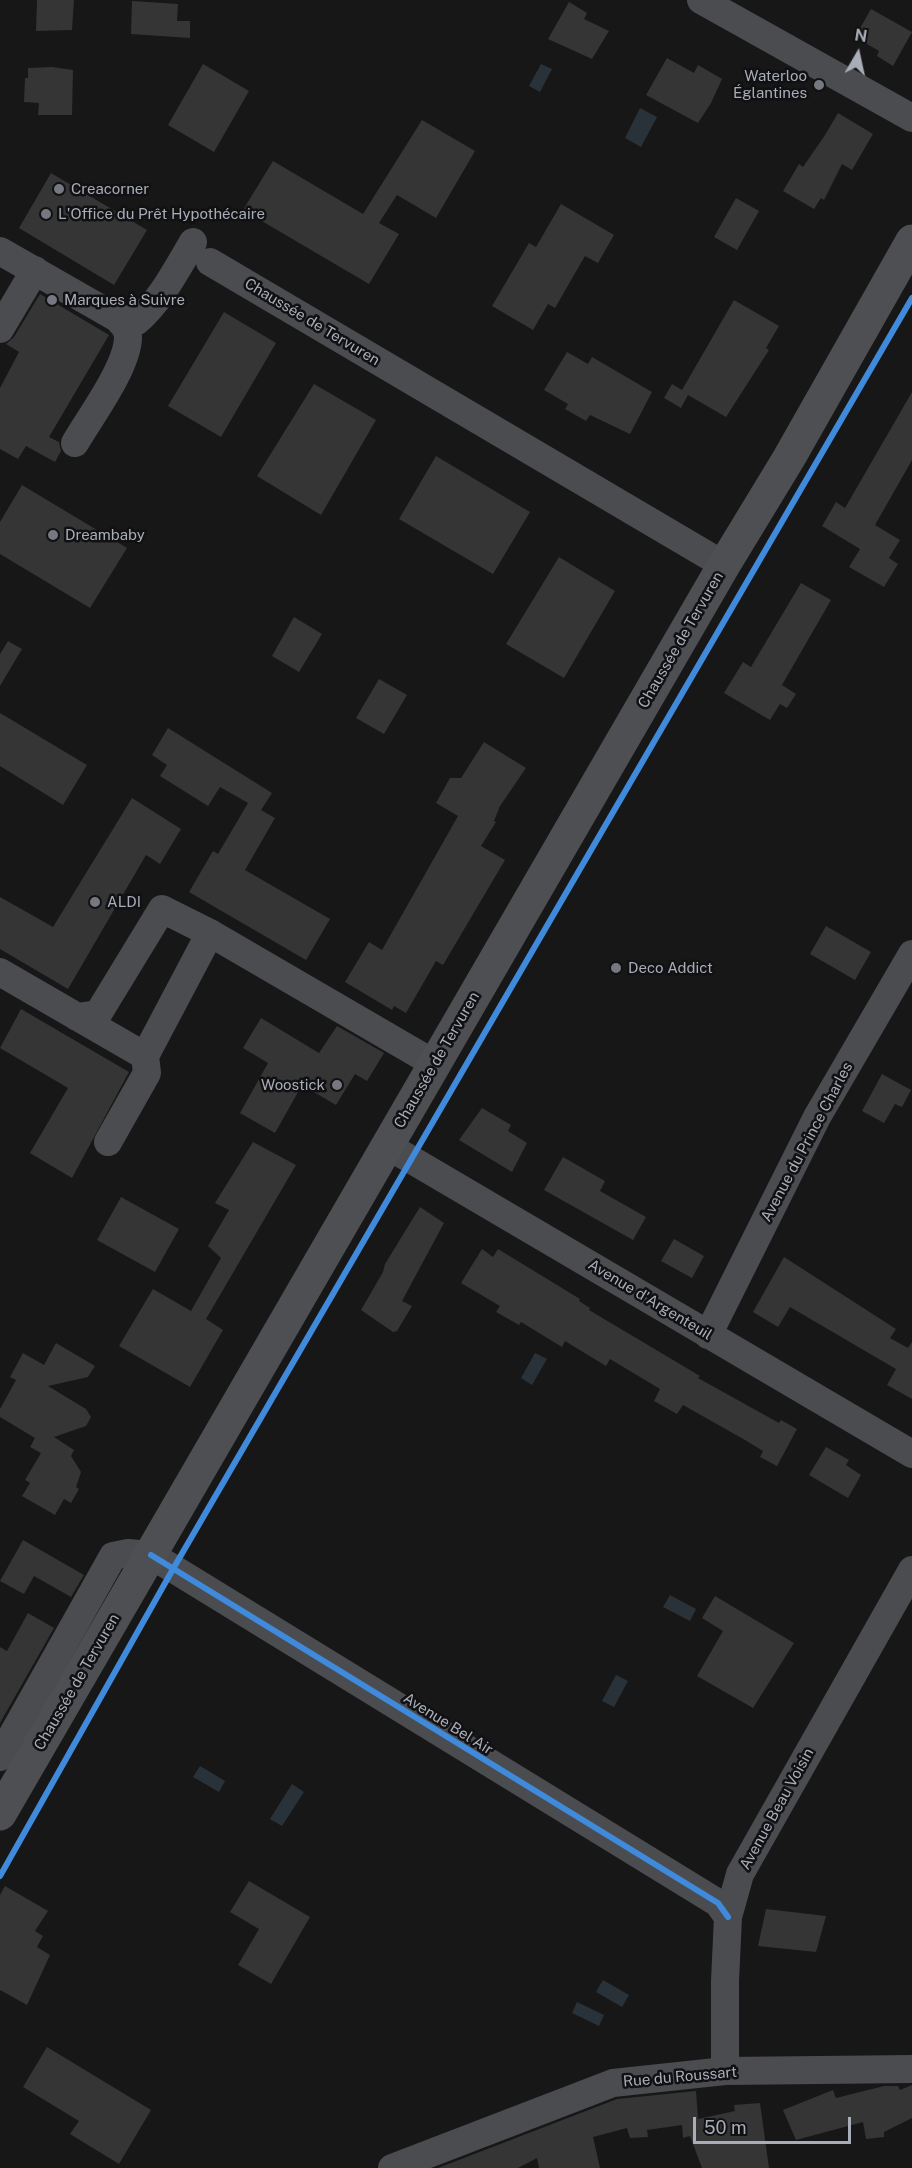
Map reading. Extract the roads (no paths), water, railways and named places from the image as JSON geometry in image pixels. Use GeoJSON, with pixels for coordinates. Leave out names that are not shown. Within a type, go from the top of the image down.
{"type":"FeatureCollection","features":[{"type":"Feature","properties":{"kind":"main road","name":"Chaussée de Tervuren"},"geometry":{"type":"LineString","coordinates":[[1,1810],[789,458],[912,241]]}},
{"type":"Feature","properties":{"kind":"street"},"geometry":{"type":"LineString","coordinates":[[701,0],[912,118]]}},
{"type":"Feature","properties":{"kind":"street"},"geometry":{"type":"LineString","coordinates":[[0,251],[117,318],[126,328],[128,338],[123,358],[75,443]]}},
{"type":"Feature","properties":{"kind":"street","name":"Chaussée de Tervuren"},"geometry":{"type":"LineString","coordinates":[[117,318],[137,321],[151,309],[202,252],[724,566]]}},
{"type":"Feature","properties":{"kind":"street"},"geometry":{"type":"LineString","coordinates":[[0,329],[35,270]]}},
{"type":"Feature","properties":{"kind":"street"},"geometry":{"type":"LineString","coordinates":[[76,1017],[98,1014],[162,909],[210,933],[435,1064]]}},
{"type":"Feature","properties":{"kind":"street"},"geometry":{"type":"LineString","coordinates":[[108,1142],[147,1073],[145,1056],[210,933]]}},
{"type":"Feature","properties":{"kind":"street","name":"Avenue du Prince Charles"},"geometry":{"type":"LineString","coordinates":[[708,1335],[817,1117],[912,954]]}},
{"type":"Feature","properties":{"kind":"street"},"geometry":{"type":"LineString","coordinates":[[0,972],[145,1056]]}},
{"type":"Feature","properties":{"kind":"street","name":"Avenue d'Argenteuil"},"geometry":{"type":"LineString","coordinates":[[388,1146],[912,1454]]}},
{"type":"Feature","properties":{"kind":"street","name":"Chaussée de Tervuren"},"geometry":{"type":"LineString","coordinates":[[0,1757],[113,1556],[128,1553],[151,1555]]}},
{"type":"Feature","properties":{"kind":"street","name":"Avenue Bel Air"},"geometry":{"type":"LineString","coordinates":[[151,1555],[718,1903],[728,1917]]}},
{"type":"Feature","properties":{"kind":"street","name":"Avenue Beau Voisin"},"geometry":{"type":"LineString","coordinates":[[725,2071],[724,1981],[728,1917],[740,1874],[912,1570]]}},
{"type":"Feature","properties":{"kind":"street","name":"Rue du Roussart"},"geometry":{"type":"LineString","coordinates":[[392,2168],[613,2083],[725,2071],[912,2069]]}},
{"type":"Feature","properties":{"kind":"place","name":"Waterloo Églantines"},"geometry":{"type":"Point","coordinates":[819,85]}},
{"type":"Feature","properties":{"kind":"place","name":"Creacorner"},"geometry":{"type":"Point","coordinates":[59,189]}},
{"type":"Feature","properties":{"kind":"place","name":"L'Office du Prêt Hypothécaire"},"geometry":{"type":"Point","coordinates":[46,214]}},
{"type":"Feature","properties":{"kind":"place","name":"Marques à Suivre"},"geometry":{"type":"Point","coordinates":[52,300]}},
{"type":"Feature","properties":{"kind":"place","name":"Dreambaby"},"geometry":{"type":"Point","coordinates":[53,535]}},
{"type":"Feature","properties":{"kind":"place","name":"ALDI"},"geometry":{"type":"Point","coordinates":[95,902]}},
{"type":"Feature","properties":{"kind":"place","name":"Deco Addict"},"geometry":{"type":"Point","coordinates":[616,968]}},
{"type":"Feature","properties":{"kind":"place","name":"Woostick"},"geometry":{"type":"Point","coordinates":[337,1085]}}]}
